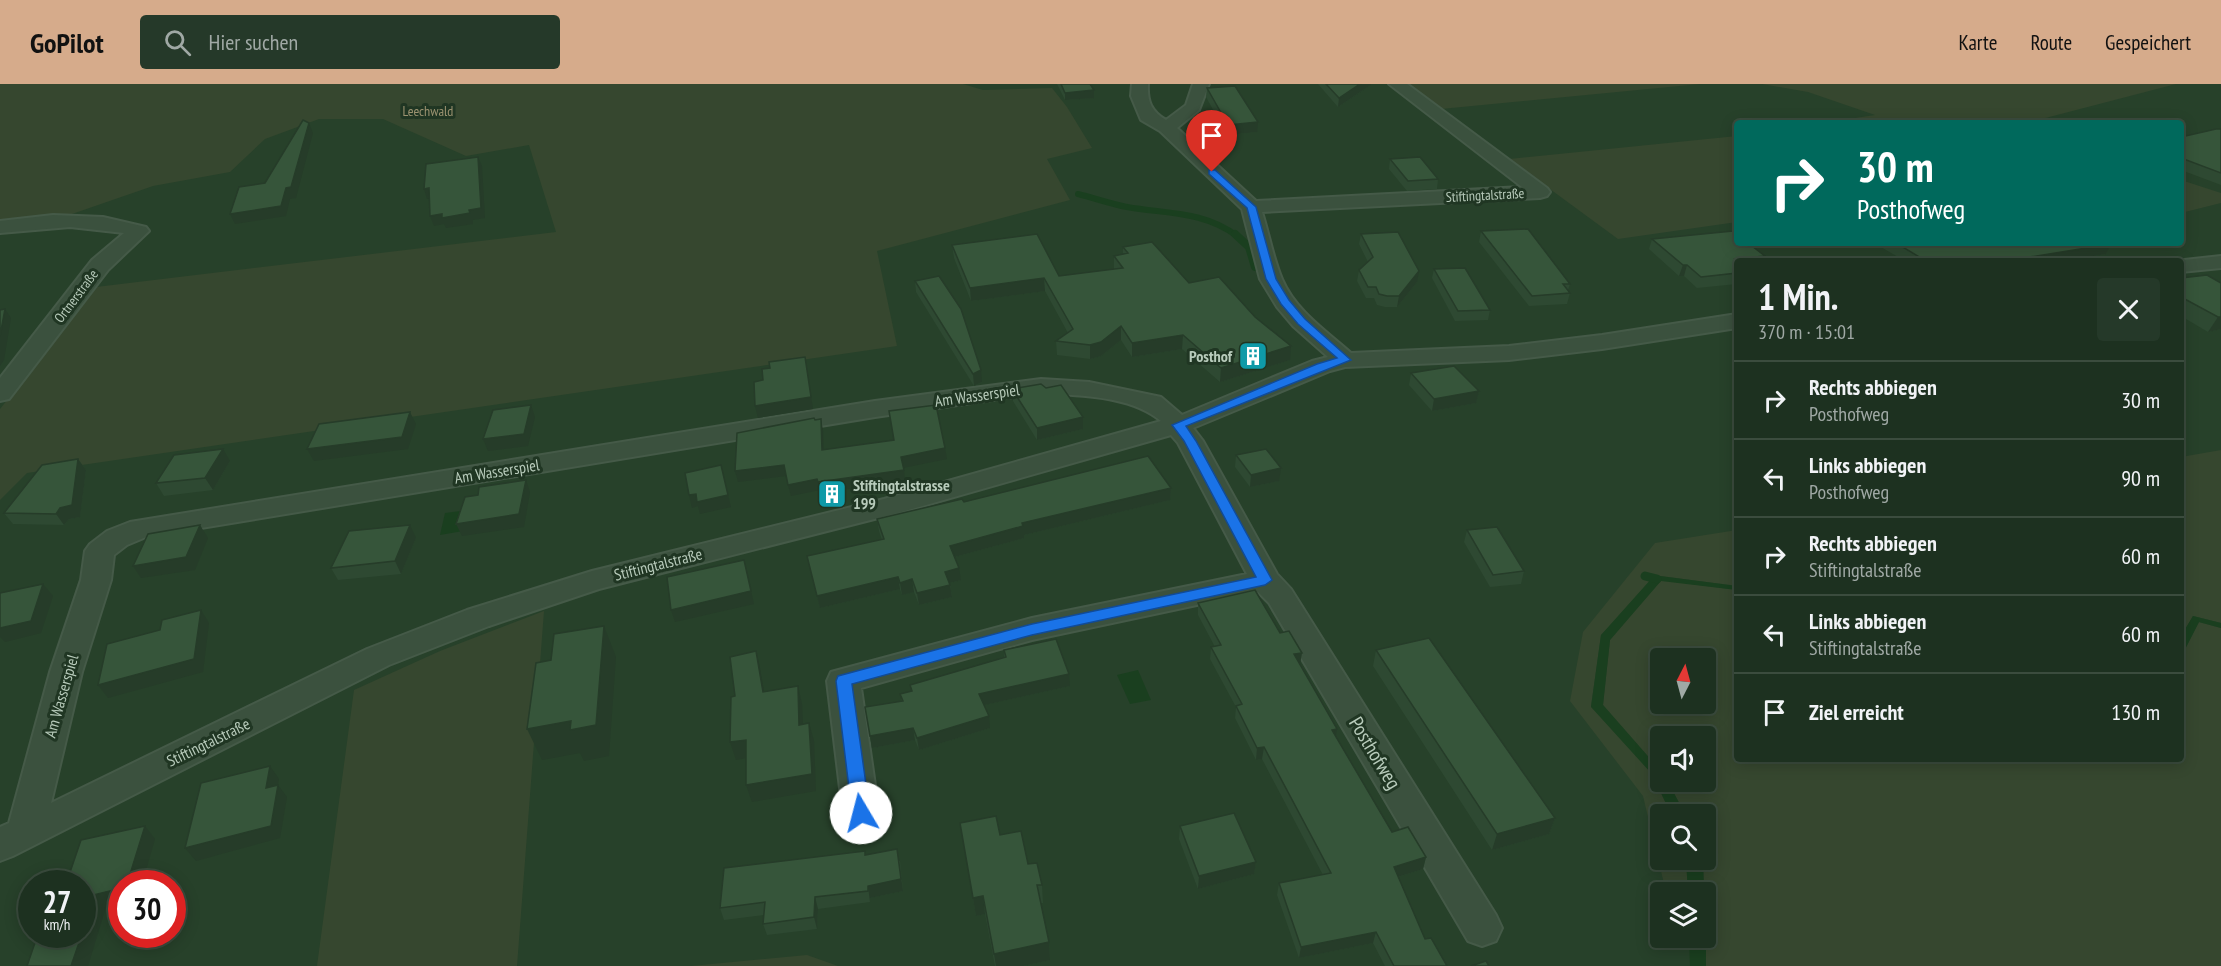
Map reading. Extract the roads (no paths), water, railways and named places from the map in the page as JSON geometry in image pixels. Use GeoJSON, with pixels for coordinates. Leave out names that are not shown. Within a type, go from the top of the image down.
{"type":"FeatureCollection","features":[{"type":"Feature","properties":{"kind":"street"},"geometry":{"type":"LineString","coordinates":[[1140,84],[1139,96],[1147,116],[1166,127],[1251,207],[1271,279],[1285,302],[1301,321],[1345,360]]}},
{"type":"Feature","properties":{"kind":"street"},"geometry":{"type":"LineString","coordinates":[[1166,127],[1188,114],[1198,102],[1201,84]]}},
{"type":"Feature","properties":{"kind":"street","name":"Stiftingtalstraße"},"geometry":{"type":"LineString","coordinates":[[1251,207],[1540,192],[1397,84]]}},
{"type":"Feature","properties":{"kind":"street","name":"Ortnerstraße"},"geometry":{"type":"LineString","coordinates":[[0,227],[78,219],[118,225],[139,231],[100,265],[0,394]]}},
{"type":"Feature","properties":{"kind":"street"},"geometry":{"type":"LineString","coordinates":[[2184,266],[2221,262]]}},
{"type":"Feature","properties":{"kind":"street","name":"Stiftingtalstraße"},"geometry":{"type":"LineString","coordinates":[[13,838],[378,657],[478,618],[592,580],[899,504],[1051,463],[1179,425],[1321,366],[1345,360],[1519,352],[1734,321]]}},
{"type":"Feature","properties":{"kind":"street","name":"Am Wasserspiel"},"geometry":{"type":"LineString","coordinates":[[13,838],[96,580],[100,551],[117,538],[140,528],[863,411],[1041,386],[1089,389],[1152,402],[1179,425]]}},
{"type":"Feature","properties":{"kind":"street","name":"Posthofweg"},"geometry":{"type":"LineString","coordinates":[[1179,425],[1190,441],[1265,580],[1280,596],[1482,928]]}},
{"type":"Feature","properties":{"kind":"street"},"geometry":{"type":"LineString","coordinates":[[861,813],[843,681],[1032,629],[1265,580]]}},
{"type":"Feature","properties":{"kind":"waterway"},"geometry":{"type":"LineString","coordinates":[[1078,194],[1127,207],[1198,218],[1212,222],[1237,236]]}},
{"type":"Feature","properties":{"kind":"waterway"},"geometry":{"type":"LineString","coordinates":[[1235,234],[1249,247],[1255,267]]}},
{"type":"Feature","properties":{"kind":"waterway"},"geometry":{"type":"LineString","coordinates":[[1645,576],[1657,579]]}},
{"type":"Feature","properties":{"kind":"place","name":"Posthof"},"geometry":{"type":"Point","coordinates":[1253,356]}},
{"type":"Feature","properties":{"kind":"place","name":"Stiftingtalstrasse 199"},"geometry":{"type":"Point","coordinates":[832,494]}},
{"type":"Feature","properties":{"kind":"park label","name":"Leechwald"},"geometry":{"type":"Point","coordinates":[428,111]}}]}
